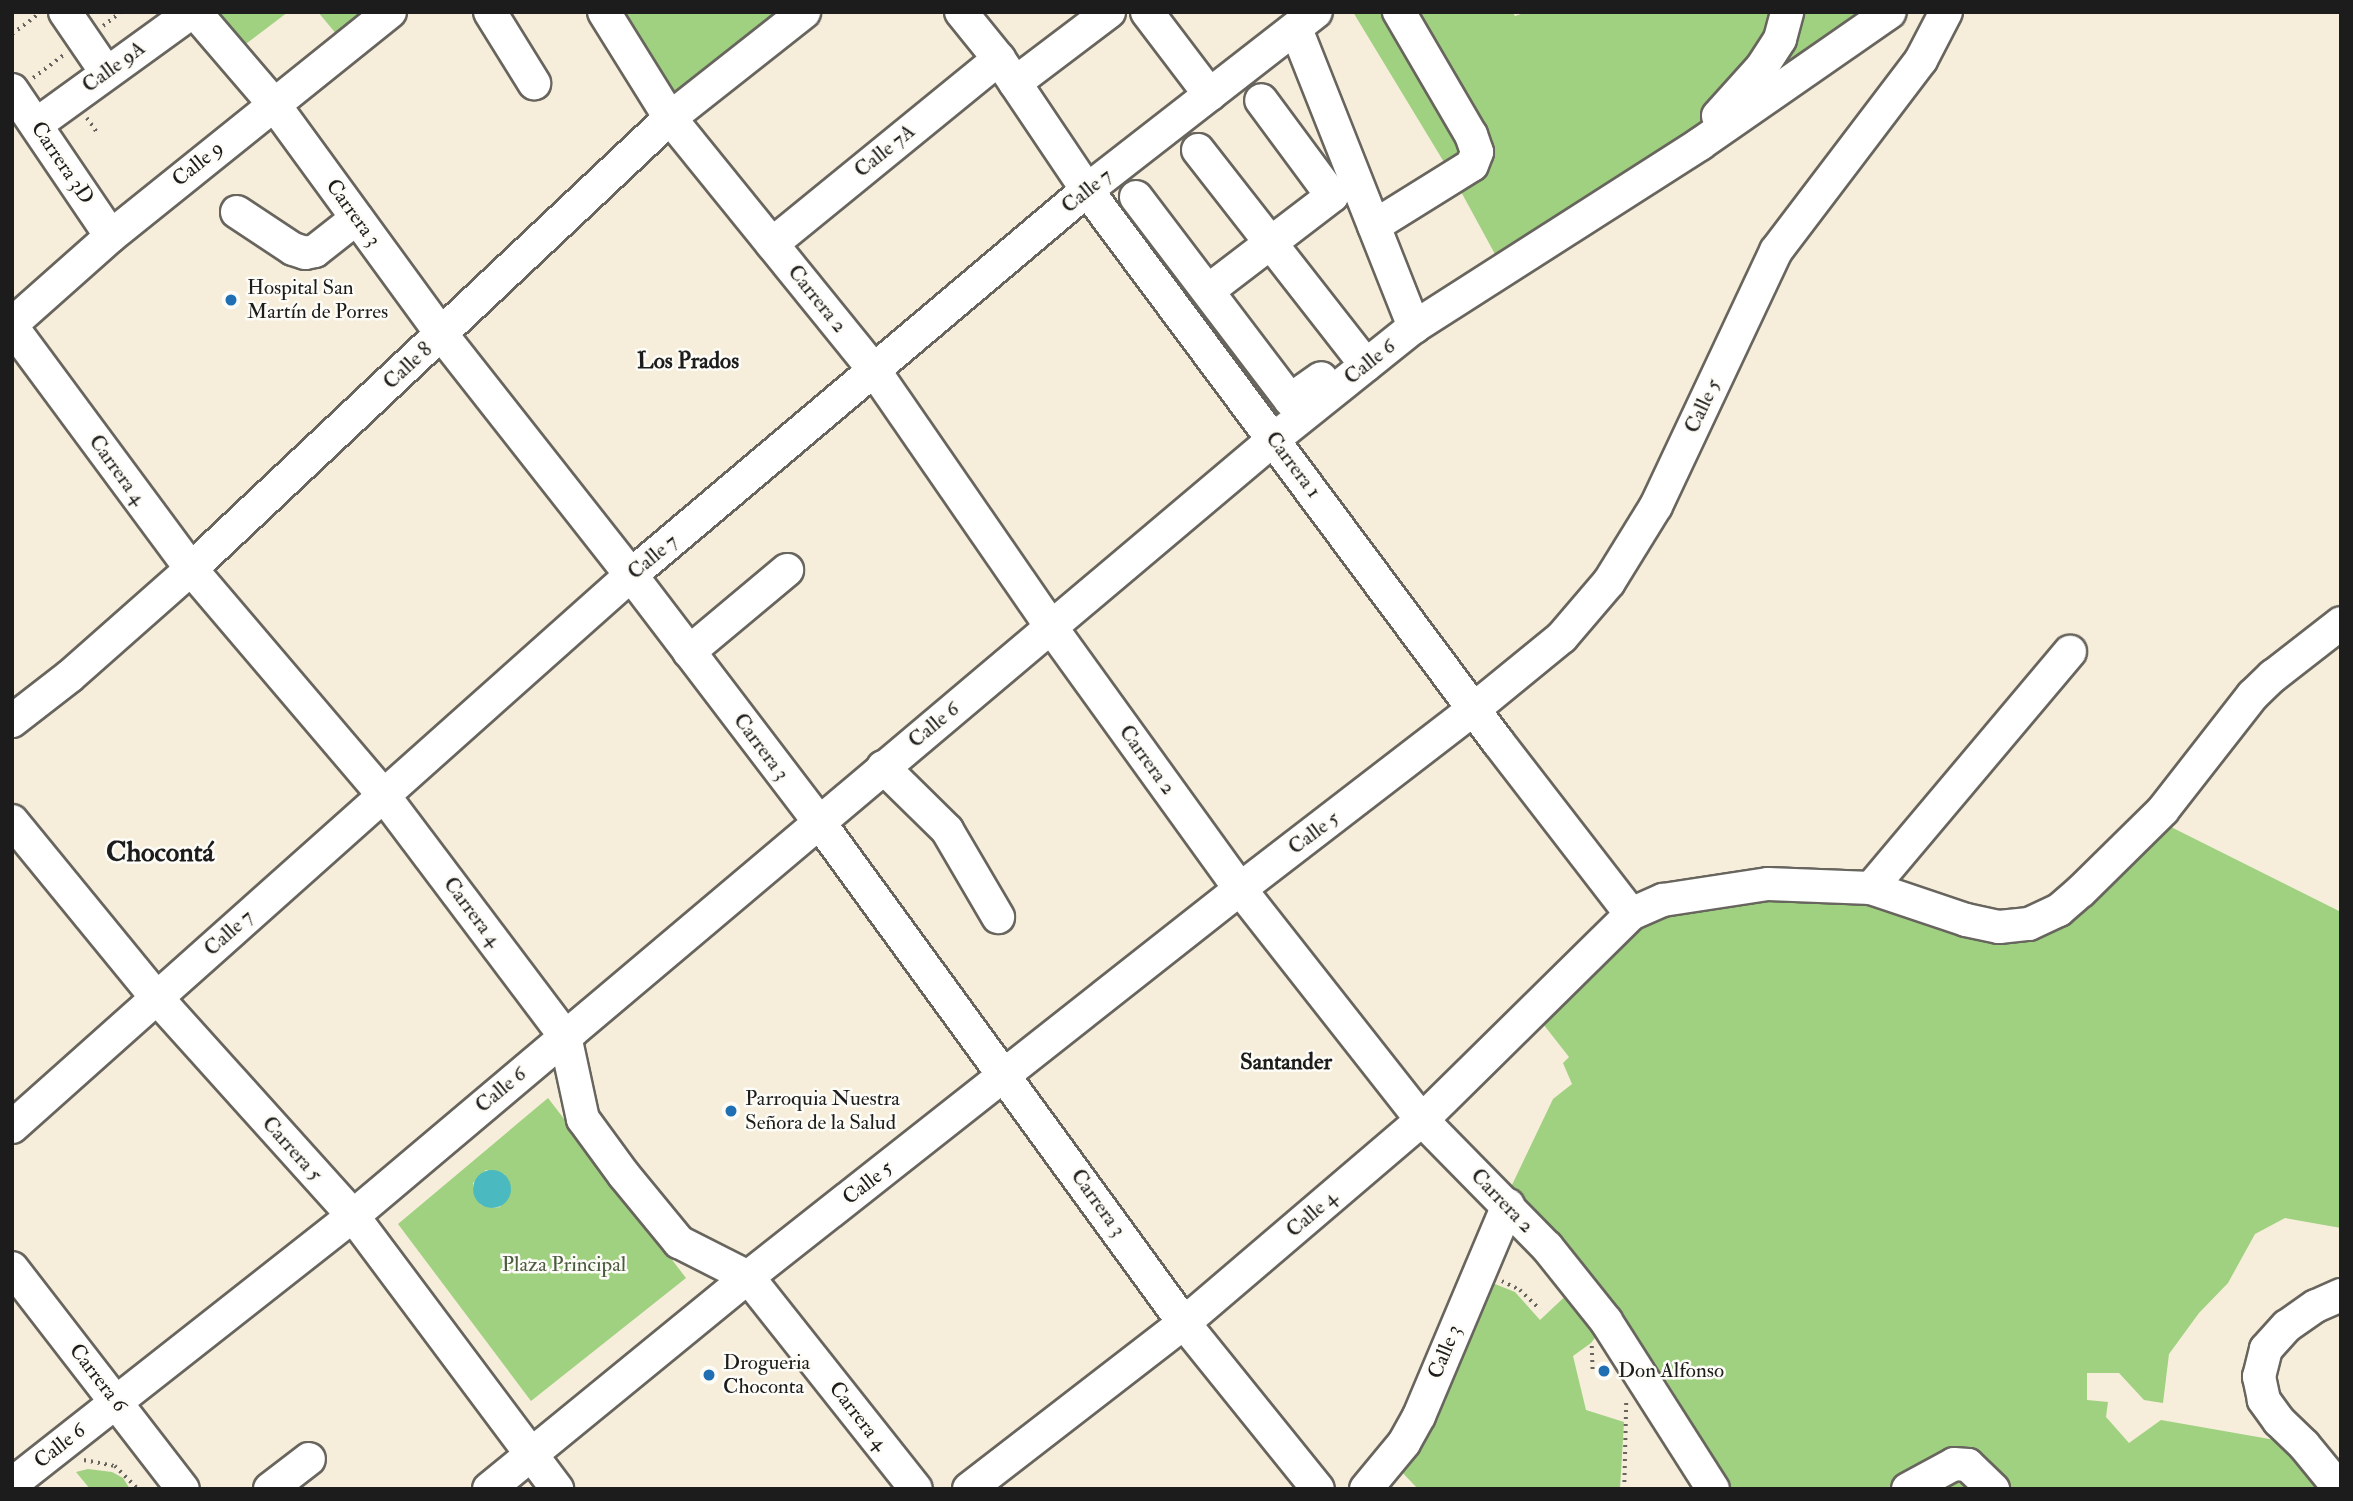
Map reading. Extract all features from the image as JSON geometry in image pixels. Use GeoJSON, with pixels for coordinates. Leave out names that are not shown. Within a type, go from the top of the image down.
{"type":"FeatureCollection","features":[{"type":"Feature","properties":{"kind":"street"},"geometry":{"type":"LineString","coordinates":[[65,12],[106,72]]}},
{"type":"Feature","properties":{"kind":"street","name":"Calle 9A"},"geometry":{"type":"LineString","coordinates":[[37,124],[193,12]]}},
{"type":"Feature","properties":{"kind":"street","name":"Carrera 3"},"geometry":{"type":"LineString","coordinates":[[193,12],[273,103],[442,335],[631,575],[819,822],[1184,1323],[1318,1489]]}},
{"type":"Feature","properties":{"kind":"street","name":"Calle 9"},"geometry":{"type":"LineString","coordinates":[[12,326],[111,236],[273,103],[390,12]]}},
{"type":"Feature","properties":{"kind":"street"},"geometry":{"type":"LineString","coordinates":[[491,12],[534,83]]}},
{"type":"Feature","properties":{"kind":"street","name":"Carrera 2"},"geometry":{"type":"LineString","coordinates":[[604,12],[670,118],[874,370],[1051,627],[1240,889],[1422,1120],[1547,1247],[1606,1321],[1713,1489]]}},
{"type":"Feature","properties":{"kind":"street","name":"Calle 8"},"geometry":{"type":"LineString","coordinates":[[12,721],[69,676],[191,569],[670,118],[804,12]]}},
{"type":"Feature","properties":{"kind":"street","name":"Carrera 1"},"geometry":{"type":"LineString","coordinates":[[961,12],[1007,71],[1087,190],[1474,709],[1631,914]]}},
{"type":"Feature","properties":{"kind":"street","name":"Calle 7A"},"geometry":{"type":"LineString","coordinates":[[772,244],[1007,71],[1109,12]]}},
{"type":"Feature","properties":{"kind":"street"},"geometry":{"type":"LineString","coordinates":[[1374,226],[1472,165],[1477,152],[1471,135],[1399,12]]}},
{"type":"Feature","properties":{"kind":"street"},"geometry":{"type":"LineString","coordinates":[[1700,144],[1714,121],[1762,67],[1780,39],[1787,12]]}},
{"type":"Feature","properties":{"kind":"street","name":"Calle 6"},"geometry":{"type":"LineString","coordinates":[[12,1484],[353,1216],[1274,439],[1361,359],[1700,144],[1890,12]]}},
{"type":"Feature","properties":{"kind":"street","name":"Calle 5"},"geometry":{"type":"LineString","coordinates":[[489,1489],[748,1277],[1240,889],[1474,709],[1562,637],[1609,582],[1657,506],[1776,251],[1921,60],[1947,12]]}},
{"type":"Feature","properties":{"kind":"street"},"geometry":{"type":"LineString","coordinates":[[1152,14],[1210,95]]}},
{"type":"Feature","properties":{"kind":"street"},"geometry":{"type":"LineString","coordinates":[[1306,20],[1374,226],[1414,327]]}},
{"type":"Feature","properties":{"kind":"street","name":"Calle 7"},"geometry":{"type":"LineString","coordinates":[[12,1127],[631,575],[1087,190],[1306,20]]}},
{"type":"Feature","properties":{"kind":"street","name":"Carrera 3D"},"geometry":{"type":"LineString","coordinates":[[12,90],[111,236]]}},
{"type":"Feature","properties":{"kind":"street"},"geometry":{"type":"LineString","coordinates":[[1209,290],[1332,196],[1261,100]]}},
{"type":"Feature","properties":{"kind":"street"},"geometry":{"type":"LineString","coordinates":[[1136,197],[1209,290],[1290,401],[1361,359],[1198,150]]}},
{"type":"Feature","properties":{"kind":"street"},"geometry":{"type":"LineString","coordinates":[[237,212],[305,253],[315,251],[357,218]]}},
{"type":"Feature","properties":{"kind":"street","name":"Carrera 4"},"geometry":{"type":"LineString","coordinates":[[12,326],[191,569],[384,796],[565,1036],[583,1119],[624,1175],[679,1242],[748,1277],[916,1489]]}},
{"type":"Feature","properties":{"kind":"street"},"geometry":{"type":"LineString","coordinates":[[689,652],[787,569]]}},
{"type":"Feature","properties":{"kind":"street"},"geometry":{"type":"LineString","coordinates":[[1631,914],[1663,900],[1768,884],[1871,888],[1966,920],[1999,927],[2029,924],[2059,910],[2163,810],[2253,695],[2341,623]]}},
{"type":"Feature","properties":{"kind":"street"},"geometry":{"type":"LineString","coordinates":[[1871,888],[2070,652]]}},
{"type":"Feature","properties":{"kind":"street"},"geometry":{"type":"LineString","coordinates":[[883,767],[947,830],[998,917]]}},
{"type":"Feature","properties":{"kind":"street","name":"Carrera 5"},"geometry":{"type":"LineString","coordinates":[[12,821],[157,998],[353,1216],[532,1452],[557,1489]]}},
{"type":"Feature","properties":{"kind":"street","name":"Calle 4"},"geometry":{"type":"LineString","coordinates":[[969,1489],[1184,1323],[1422,1120],[1631,914]]}},
{"type":"Feature","properties":{"kind":"street","name":"Calle 3"},"geometry":{"type":"LineString","coordinates":[[1366,1489],[1404,1443],[1419,1416],[1478,1270],[1508,1205]]}},
{"type":"Feature","properties":{"kind":"street","name":"Carrera 6"},"geometry":{"type":"LineString","coordinates":[[12,1268],[183,1489]]}},
{"type":"Feature","properties":{"kind":"street"},"geometry":{"type":"LineString","coordinates":[[2340,1489],[2271,1410],[2264,1400],[2259,1377],[2266,1349],[2287,1326],[2316,1306],[2341,1295]]}},
{"type":"Feature","properties":{"kind":"street"},"geometry":{"type":"LineString","coordinates":[[270,1489],[309,1459]]}},
{"type":"Feature","properties":{"kind":"street"},"geometry":{"type":"LineString","coordinates":[[1908,1489],[1954,1464],[1968,1465],[1993,1489]]}},
{"type":"Feature","properties":{"kind":"path"},"geometry":{"type":"LineString","coordinates":[[12,34],[41,12]]}},
{"type":"Feature","properties":{"kind":"path"},"geometry":{"type":"LineString","coordinates":[[1478,1270],[1520,1290],[1540,1309]]}},
{"type":"Feature","properties":{"kind":"path"},"geometry":{"type":"LineString","coordinates":[[1624,1489],[1626,1396]]}},
{"type":"Feature","properties":{"kind":"path"},"geometry":{"type":"LineString","coordinates":[[77,1462],[100,1461],[115,1466],[138,1489]]}},
{"type":"Feature","properties":{"kind":"green space"},"geometry":{"type":"Polygon","coordinates":[[[213,12],[288,12],[243,46],[213,12]]]}},
{"type":"Feature","properties":{"kind":"green space"},"geometry":{"type":"Polygon","coordinates":[[[318,12],[371,12],[338,36],[318,12]]]}},
{"type":"Feature","properties":{"kind":"green space"},"geometry":{"type":"Polygon","coordinates":[[[613,12],[783,12],[675,96],[613,12]]]}},
{"type":"Feature","properties":{"kind":"green space"},"geometry":{"type":"Polygon","coordinates":[[[1353,12],[1512,12],[1515,16],[1527,12],[1870,12],[1614,182],[1496,256],[1453,177],[1353,12]]]}},
{"type":"Feature","properties":{"kind":"green space"},"geometry":{"type":"Polygon","coordinates":[[[2157,820],[2341,912],[2341,1228],[2285,1218],[2255,1234],[2228,1283],[2199,1313],[2169,1354],[2163,1403],[2144,1400],[2119,1373],[2087,1373],[2087,1400],[2108,1402],[2106,1417],[2129,1443],[2161,1420],[2304,1445],[2331,1489],[1733,1489],[1662,1374],[1511,1187],[1553,1099],[1572,1084],[1563,1063],[1569,1057],[1540,1020],[1660,908],[1844,890],[2046,921],[2157,820]]]}},
{"type":"Feature","properties":{"kind":"green space","name":"Plaza Principal"},"geometry":{"type":"Polygon","coordinates":[[[548,1098],[686,1278],[531,1401],[398,1224],[548,1098]],[[486,1170],[473,1183],[473,1190],[481,1205],[500,1207],[510,1185],[504,1174],[486,1170]]]}},
{"type":"Feature","properties":{"kind":"green space"},"geometry":{"type":"Polygon","coordinates":[[[1485,1280],[1515,1292],[1540,1320],[1573,1289],[1603,1327],[1591,1343],[1573,1356],[1586,1410],[1624,1422],[1620,1489],[1418,1489],[1399,1469],[1485,1280]]]}},
{"type":"Feature","properties":{"kind":"green space"},"geometry":{"type":"Polygon","coordinates":[[[88,1469],[112,1472],[123,1478],[130,1489],[90,1489],[76,1472],[88,1469]]]}},
{"type":"Feature","properties":{"kind":"water"},"geometry":{"type":"Polygon","coordinates":[[[492,1170],[506,1175],[511,1189],[506,1203],[492,1208],[478,1203],[473,1189],[478,1175],[492,1170]]]}},
{"type":"Feature","properties":{"kind":"place","name":"Hospital San Martín de Porres"},"geometry":{"type":"Point","coordinates":[231,300]}},
{"type":"Feature","properties":{"kind":"place","name":"Parroquia Nuestra Señora de la Salud"},"geometry":{"type":"Point","coordinates":[731,1111]}},
{"type":"Feature","properties":{"kind":"place","name":"Don Alfonso"},"geometry":{"type":"Point","coordinates":[1604,1371]}},
{"type":"Feature","properties":{"kind":"place","name":"Drogueria Choconta"},"geometry":{"type":"Point","coordinates":[709,1375]}},
{"type":"Feature","properties":{"kind":"district","name":"Los Prados"},"geometry":{"type":"Point","coordinates":[688,361]}},
{"type":"Feature","properties":{"kind":"district","name":"Chocontá"},"geometry":{"type":"Point","coordinates":[160,853]}},
{"type":"Feature","properties":{"kind":"district","name":"Santander"},"geometry":{"type":"Point","coordinates":[1286,1062]}}]}
